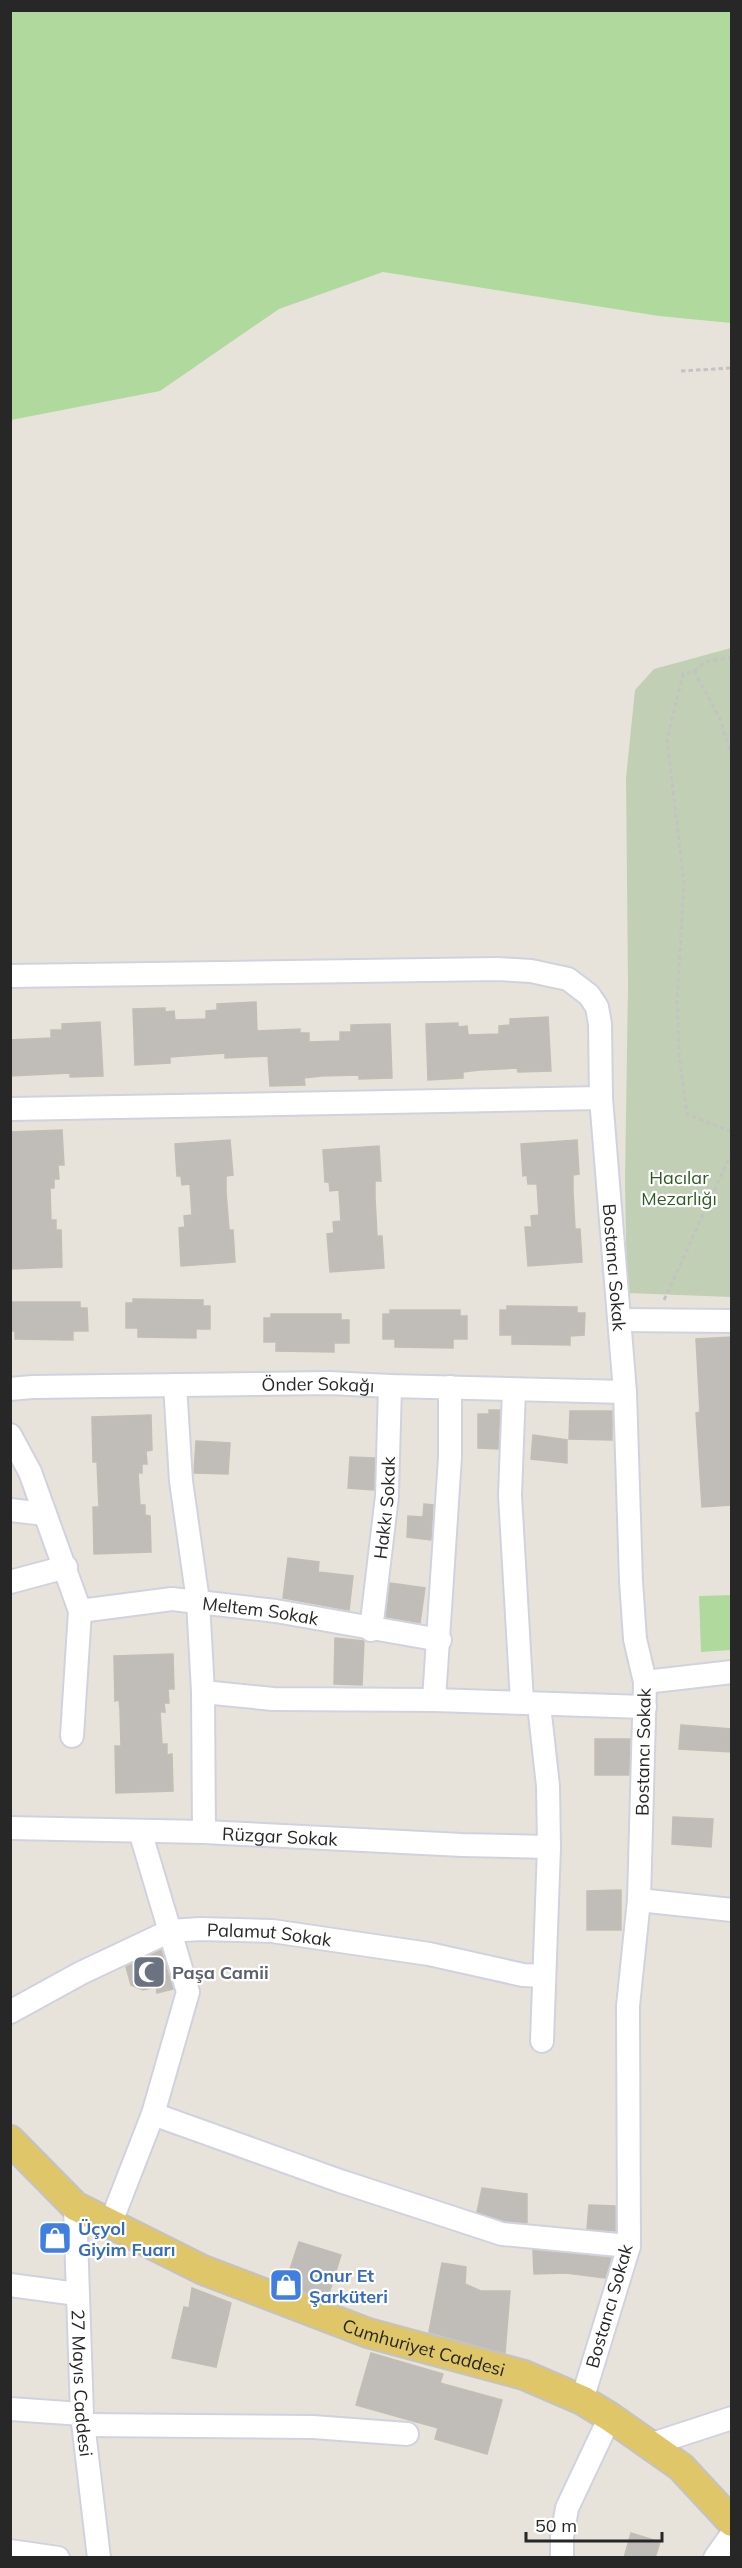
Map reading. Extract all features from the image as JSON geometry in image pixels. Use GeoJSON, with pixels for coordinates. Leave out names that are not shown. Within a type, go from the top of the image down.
{"type":"FeatureCollection","features":[{"type":"Feature","properties":{"kind":"main road","name":"Cumhuriyet Caddesi"},"geometry":{"type":"LineString","coordinates":[[10,2140],[75,2206],[203,2270],[368,2333],[524,2375],[582,2400],[681,2467],[732,2522]]}},
{"type":"Feature","properties":{"kind":"street","name":"Bostancı Sokak"},"geometry":{"type":"LineString","coordinates":[[10,976],[531,970],[556,975],[579,986],[589,994],[597,1007],[600,1024],[601,1098],[626,1392],[635,1639],[645,1682],[645,1707],[639,1900],[628,2006],[629,2246],[582,2400]]}},
{"type":"Feature","properties":{"kind":"street"},"geometry":{"type":"LineString","coordinates":[[10,1109],[601,1098]]}},
{"type":"Feature","properties":{"kind":"street"},"geometry":{"type":"LineString","coordinates":[[621,1320],[732,1321]]}},
{"type":"Feature","properties":{"kind":"street","name":"Önder Sokağı"},"geometry":{"type":"LineString","coordinates":[[10,1389],[32,1386],[329,1383],[626,1392]]}},
{"type":"Feature","properties":{"kind":"street"},"geometry":{"type":"LineString","coordinates":[[175,1386],[181,1481],[198,1601],[203,1692],[204,1832]]}},
{"type":"Feature","properties":{"kind":"street","name":"Hakkı Sokak"},"geometry":{"type":"LineString","coordinates":[[371,1630],[387,1496],[390,1386]]}},
{"type":"Feature","properties":{"kind":"street"},"geometry":{"type":"LineString","coordinates":[[435,1700],[450,1457],[450,1387]]}},
{"type":"Feature","properties":{"kind":"street"},"geometry":{"type":"LineString","coordinates":[[514,1390],[510,1495],[531,1704],[548,1786],[549,1847],[542,2041]]}},
{"type":"Feature","properties":{"kind":"street"},"geometry":{"type":"LineString","coordinates":[[10,1435],[30,1472],[80,1611],[72,1736]]}},
{"type":"Feature","properties":{"kind":"street"},"geometry":{"type":"LineString","coordinates":[[10,1510],[45,1514]]}},
{"type":"Feature","properties":{"kind":"street"},"geometry":{"type":"LineString","coordinates":[[10,1582],[66,1567]]}},
{"type":"Feature","properties":{"kind":"street","name":"Meltem Sokak"},"geometry":{"type":"LineString","coordinates":[[80,1611],[172,1599],[198,1601],[276,1611],[371,1630],[440,1640]]}},
{"type":"Feature","properties":{"kind":"street"},"geometry":{"type":"LineString","coordinates":[[645,1682],[732,1672]]}},
{"type":"Feature","properties":{"kind":"street"},"geometry":{"type":"LineString","coordinates":[[203,1692],[273,1699],[435,1700],[645,1707]]}},
{"type":"Feature","properties":{"kind":"street","name":"Rüzgar Sokak"},"geometry":{"type":"LineString","coordinates":[[10,1828],[204,1832],[549,1847]]}},
{"type":"Feature","properties":{"kind":"street"},"geometry":{"type":"LineString","coordinates":[[111,2222],[153,2114],[188,1992],[140,1831]]}},
{"type":"Feature","properties":{"kind":"street"},"geometry":{"type":"LineString","coordinates":[[639,1900],[732,1910]]}},
{"type":"Feature","properties":{"kind":"street","name":"Palamut Sokak"},"geometry":{"type":"LineString","coordinates":[[10,2012],[81,1973],[170,1931],[200,1929],[272,1931],[429,1954],[523,1975],[544,1976]]}},
{"type":"Feature","properties":{"kind":"street"},"geometry":{"type":"LineString","coordinates":[[153,2114],[340,2181],[502,2234],[629,2246]]}},
{"type":"Feature","properties":{"kind":"street","name":"27 Mayıs Caddesi"},"geometry":{"type":"LineString","coordinates":[[75,2206],[83,2419],[99,2558]]}},
{"type":"Feature","properties":{"kind":"street"},"geometry":{"type":"LineString","coordinates":[[10,2285],[77,2294]]}},
{"type":"Feature","properties":{"kind":"street"},"geometry":{"type":"LineString","coordinates":[[10,2409],[83,2419],[313,2427],[408,2434]]}},
{"type":"Feature","properties":{"kind":"street"},"geometry":{"type":"LineString","coordinates":[[562,2558],[562,2537],[567,2508],[610,2417]]}},
{"type":"Feature","properties":{"kind":"street"},"geometry":{"type":"LineString","coordinates":[[649,2445],[732,2418]]}},
{"type":"Feature","properties":{"kind":"street"},"geometry":{"type":"LineString","coordinates":[[715,2558],[732,2534]]}},
{"type":"Feature","properties":{"kind":"street"},"geometry":{"type":"LineString","coordinates":[[10,2551],[58,2558]]}},
{"type":"Feature","properties":{"kind":"path"},"geometry":{"type":"LineString","coordinates":[[681,371],[732,368]]}},
{"type":"Feature","properties":{"kind":"path"},"geometry":{"type":"LineString","coordinates":[[732,657],[706,662],[694,671],[683,674],[667,739],[684,884],[677,1000],[679,1055],[687,1114],[732,1132]]}},
{"type":"Feature","properties":{"kind":"path"},"geometry":{"type":"LineString","coordinates":[[694,671],[718,717],[732,757]]}},
{"type":"Feature","properties":{"kind":"path"},"geometry":{"type":"LineString","coordinates":[[655,1320],[732,1152]]}},
{"type":"Feature","properties":{"kind":"green space"},"geometry":{"type":"Polygon","coordinates":[[[11,10],[731,11],[731,323],[659,316],[383,272],[279,309],[160,391],[11,420],[11,10]]]}},
{"type":"Feature","properties":{"kind":"green space","name":"Hacılar Mezarlığı"},"geometry":{"type":"Polygon","coordinates":[[[731,648],[731,1297],[627,1293],[626,778],[635,690],[654,669],[731,648]]]}},
{"type":"Feature","properties":{"kind":"green space"},"geometry":{"type":"Polygon","coordinates":[[[731,1595],[731,1650],[701,1652],[699,1596],[731,1595]]]}},
{"type":"Feature","properties":{"kind":"building"},"geometry":{"type":"Polygon","coordinates":[[[256,1002],[257,1031],[300,1029],[300,1033],[309,1033],[309,1042],[340,1041],[340,1032],[351,1032],[351,1025],[390,1024],[392,1078],[359,1079],[359,1075],[321,1076],[304,1078],[305,1085],[270,1086],[268,1056],[225,1058],[225,1053],[170,1057],[170,1063],[135,1065],[133,1009],[165,1008],[165,1012],[174,1011],[175,1020],[206,1019],[206,1011],[217,1010],[217,1004],[256,1002]]]}},
{"type":"Feature","properties":{"kind":"building"},"geometry":{"type":"Polygon","coordinates":[[[548,1017],[551,1071],[518,1072],[517,1068],[480,1070],[463,1072],[463,1078],[428,1080],[426,1024],[458,1023],[458,1027],[467,1026],[468,1035],[499,1034],[499,1026],[510,1025],[510,1019],[548,1017]]]}},
{"type":"Feature","properties":{"kind":"building"},"geometry":{"type":"Polygon","coordinates":[[[100,1022],[103,1076],[70,1077],[70,1073],[10,1076],[10,1040],[51,1038],[51,1030],[62,1030],[62,1024],[100,1022]]]}},
{"type":"Feature","properties":{"kind":"building"},"geometry":{"type":"Polygon","coordinates":[[[62,1130],[64,1165],[58,1165],[59,1179],[54,1179],[54,1188],[50,1188],[51,1220],[56,1220],[56,1230],[61,1230],[62,1267],[10,1269],[10,1132],[62,1130]]]}},
{"type":"Feature","properties":{"kind":"building"},"geometry":{"type":"Polygon","coordinates":[[[230,1140],[233,1175],[226,1176],[226,1192],[229,1230],[233,1230],[235,1262],[181,1266],[179,1228],[185,1227],[184,1216],[192,1215],[190,1184],[182,1185],[181,1176],[177,1176],[175,1144],[230,1140]]]}},
{"type":"Feature","properties":{"kind":"building"},"geometry":{"type":"Polygon","coordinates":[[[577,1140],[579,1174],[573,1175],[573,1192],[575,1229],[580,1229],[582,1262],[528,1266],[525,1227],[532,1227],[531,1216],[539,1215],[537,1184],[528,1184],[527,1175],[523,1176],[521,1144],[577,1140]]]}},
{"type":"Feature","properties":{"kind":"building"},"geometry":{"type":"Polygon","coordinates":[[[379,1146],[381,1181],[375,1181],[375,1198],[377,1236],[382,1236],[384,1268],[330,1272],[327,1234],[334,1233],[333,1222],[341,1221],[339,1190],[330,1191],[329,1182],[325,1182],[323,1150],[379,1146]]]}},
{"type":"Feature","properties":{"kind":"building"},"geometry":{"type":"Polygon","coordinates":[[[133,1299],[203,1300],[203,1306],[210,1306],[210,1329],[196,1329],[196,1338],[138,1337],[138,1328],[126,1328],[126,1303],[133,1303],[133,1299]]]}},
{"type":"Feature","properties":{"kind":"building"},"geometry":{"type":"Polygon","coordinates":[[[10,1302],[80,1302],[80,1308],[87,1308],[88,1331],[73,1331],[73,1340],[15,1339],[15,1331],[10,1331],[10,1302]]]}},
{"type":"Feature","properties":{"kind":"building"},"geometry":{"type":"Polygon","coordinates":[[[507,1306],[577,1307],[577,1313],[585,1313],[584,1335],[570,1336],[570,1345],[512,1344],[512,1335],[500,1335],[500,1310],[507,1310],[507,1306]]]}},
{"type":"Feature","properties":{"kind":"building"},"geometry":{"type":"Polygon","coordinates":[[[390,1310],[460,1310],[460,1316],[467,1316],[467,1339],[453,1339],[453,1348],[395,1347],[395,1339],[383,1339],[383,1314],[390,1314],[390,1310]]]}},
{"type":"Feature","properties":{"kind":"building"},"geometry":{"type":"Polygon","coordinates":[[[271,1314],[341,1314],[341,1320],[349,1320],[349,1343],[334,1343],[334,1352],[276,1351],[276,1342],[264,1342],[264,1318],[271,1318],[271,1314]]]}},
{"type":"Feature","properties":{"kind":"building"},"geometry":{"type":"Polygon","coordinates":[[[732,1337],[732,1505],[702,1507],[696,1413],[700,1412],[696,1339],[732,1337]]]}},
{"type":"Feature","properties":{"kind":"building"},"geometry":{"type":"Polygon","coordinates":[[[489,1410],[500,1410],[498,1449],[478,1448],[478,1414],[489,1414],[489,1410]]]}},
{"type":"Feature","properties":{"kind":"building"},"geometry":{"type":"Polygon","coordinates":[[[570,1411],[612,1411],[612,1440],[569,1439],[570,1411]]]}},
{"type":"Feature","properties":{"kind":"building"},"geometry":{"type":"Polygon","coordinates":[[[151,1415],[152,1450],[146,1451],[147,1464],[142,1464],[142,1473],[138,1473],[140,1505],[145,1505],[145,1515],[150,1516],[151,1552],[94,1554],[93,1507],[99,1507],[97,1462],[93,1462],[92,1417],[151,1415]]]}},
{"type":"Feature","properties":{"kind":"building"},"geometry":{"type":"Polygon","coordinates":[[[533,1435],[567,1440],[567,1463],[531,1459],[533,1435]]]}},
{"type":"Feature","properties":{"kind":"building"},"geometry":{"type":"Polygon","coordinates":[[[196,1441],[230,1443],[228,1474],[194,1473],[196,1441]]]}},
{"type":"Feature","properties":{"kind":"building"},"geometry":{"type":"Polygon","coordinates":[[[350,1457],[375,1458],[374,1490],[348,1488],[350,1457]]]}},
{"type":"Feature","properties":{"kind":"building"},"geometry":{"type":"Polygon","coordinates":[[[424,1504],[433,1505],[431,1540],[407,1537],[408,1516],[423,1517],[424,1504]]]}},
{"type":"Feature","properties":{"kind":"building"},"geometry":{"type":"Polygon","coordinates":[[[288,1558],[319,1562],[318,1572],[353,1576],[349,1610],[283,1598],[288,1558]]]}},
{"type":"Feature","properties":{"kind":"building"},"geometry":{"type":"Polygon","coordinates":[[[390,1583],[425,1588],[420,1623],[386,1617],[390,1583]]]}},
{"type":"Feature","properties":{"kind":"building"},"geometry":{"type":"Polygon","coordinates":[[[335,1638],[364,1641],[362,1685],[334,1684],[335,1638]]]}},
{"type":"Feature","properties":{"kind":"building"},"geometry":{"type":"Polygon","coordinates":[[[173,1654],[174,1689],[168,1689],[169,1703],[164,1703],[165,1712],[160,1712],[162,1744],[167,1744],[167,1755],[172,1754],[173,1791],[116,1793],[115,1746],[121,1746],[119,1700],[115,1701],[114,1656],[173,1654]]]}},
{"type":"Feature","properties":{"kind":"building"},"geometry":{"type":"Polygon","coordinates":[[[681,1725],[732,1729],[732,1752],[679,1749],[681,1725]]]}},
{"type":"Feature","properties":{"kind":"building"},"geometry":{"type":"Polygon","coordinates":[[[595,1739],[630,1739],[629,1775],[595,1775],[595,1739]]]}},
{"type":"Feature","properties":{"kind":"building"},"geometry":{"type":"Polygon","coordinates":[[[673,1817],[713,1819],[711,1847],[672,1844],[673,1817]]]}},
{"type":"Feature","properties":{"kind":"building"},"geometry":{"type":"Polygon","coordinates":[[[621,1890],[621,1930],[587,1930],[587,1891],[621,1890]]]}},
{"type":"Feature","properties":{"kind":"building","name":"Paşa Camii"},"geometry":{"type":"Polygon","coordinates":[[[161,1950],[173,1989],[157,1993],[156,1987],[143,1990],[131,1985],[126,1967],[161,1950]]]}},
{"type":"Feature","properties":{"kind":"building"},"geometry":{"type":"Polygon","coordinates":[[[482,2188],[527,2194],[527,2223],[505,2221],[477,2212],[482,2188]]]}},
{"type":"Feature","properties":{"kind":"building"},"geometry":{"type":"Polygon","coordinates":[[[589,2205],[615,2206],[615,2231],[587,2229],[589,2205]]]}},
{"type":"Feature","properties":{"kind":"building"},"geometry":{"type":"Polygon","coordinates":[[[299,2242],[341,2255],[327,2300],[285,2284],[299,2242]]]}},
{"type":"Feature","properties":{"kind":"building"},"geometry":{"type":"Polygon","coordinates":[[[533,2250],[611,2258],[605,2278],[566,2273],[534,2274],[533,2250]]]}},
{"type":"Feature","properties":{"kind":"building"},"geometry":{"type":"Polygon","coordinates":[[[442,2263],[466,2267],[465,2284],[481,2291],[510,2291],[505,2353],[429,2332],[442,2263]]]}},
{"type":"Feature","properties":{"kind":"building"},"geometry":{"type":"Polygon","coordinates":[[[192,2288],[231,2303],[216,2367],[172,2358],[184,2307],[189,2308],[192,2288]]]}},
{"type":"Feature","properties":{"kind":"building"},"geometry":{"type":"Polygon","coordinates":[[[371,2353],[443,2374],[440,2383],[502,2400],[487,2454],[435,2439],[438,2428],[356,2405],[371,2353]]]}},
{"type":"Feature","properties":{"kind":"building"},"geometry":{"type":"Polygon","coordinates":[[[631,2533],[660,2542],[655,2558],[624,2558],[631,2533]]]}},
{"type":"Feature","properties":{"kind":"place","name":"Paşa Camii"},"geometry":{"type":"Point","coordinates":[149,1972]}},
{"type":"Feature","properties":{"kind":"place","name":"Üçyol Giyim Fuarı"},"geometry":{"type":"Point","coordinates":[55,2238]}},
{"type":"Feature","properties":{"kind":"place","name":"Onur Et Şarküteri"},"geometry":{"type":"Point","coordinates":[286,2285]}}]}
